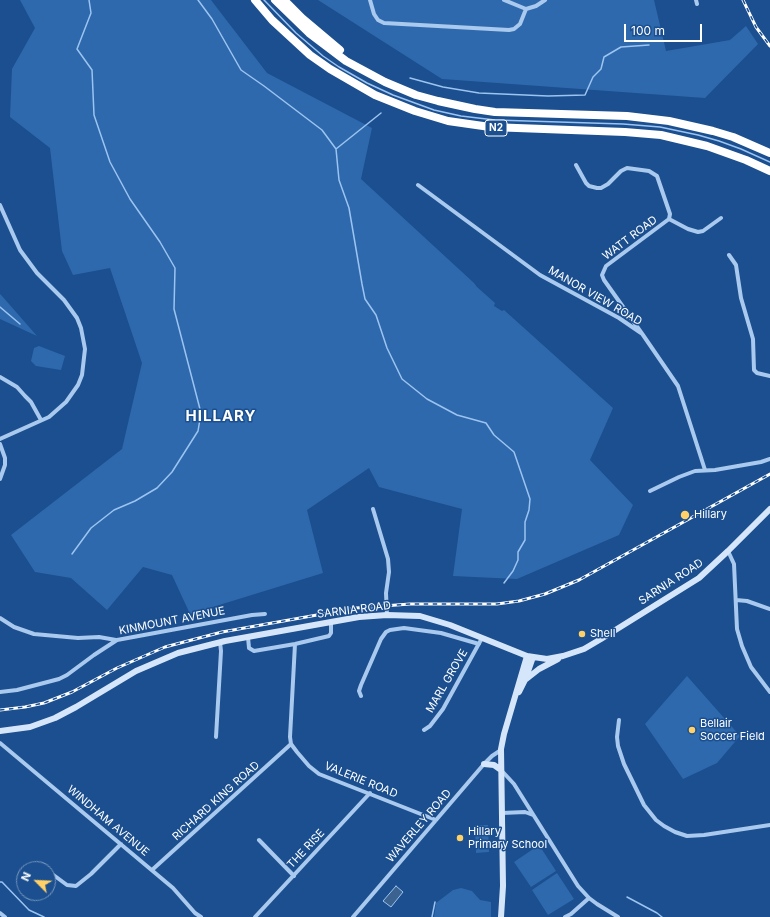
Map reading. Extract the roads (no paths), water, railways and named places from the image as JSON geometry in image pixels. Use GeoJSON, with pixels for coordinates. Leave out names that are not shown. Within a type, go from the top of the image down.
{"type":"FeatureCollection","features":[{"type":"Feature","properties":{"kind":"highway"},"geometry":{"type":"LineString","coordinates":[[250,0],[272,20]]}},
{"type":"Feature","properties":{"kind":"highway","name":"N2"},"geometry":{"type":"LineString","coordinates":[[256,0],[272,20],[310,55],[341,76],[375,95],[398,105],[454,122],[490,127],[516,129],[591,130],[661,135],[726,152],[770,171]]}},
{"type":"Feature","properties":{"kind":"highway","name":"N2"},"geometry":{"type":"LineString","coordinates":[[275,0],[293,19],[326,47],[346,61],[385,82],[438,101],[475,109],[511,113],[627,116],[669,121],[713,131],[770,153]]}},
{"type":"Feature","properties":{"kind":"highway"},"geometry":{"type":"LineString","coordinates":[[284,0],[322,36],[385,82]]}},
{"type":"Feature","properties":{"kind":"main road","name":"SARNIA ROAD"},"geometry":{"type":"LineString","coordinates":[[0,731],[30,727],[56,718],[82,704],[123,678],[178,653],[220,642],[359,617],[387,614],[408,615],[432,619],[530,656],[547,659],[563,656],[584,649],[699,578],[770,510]]}},
{"type":"Feature","properties":{"kind":"main road"},"geometry":{"type":"LineString","coordinates":[[514,702],[525,680],[530,656]]}},
{"type":"Feature","properties":{"kind":"main road"},"geometry":{"type":"LineString","coordinates":[[501,917],[503,886],[501,749],[504,734],[530,656]]}},
{"type":"Feature","properties":{"kind":"main road"},"geometry":{"type":"LineString","coordinates":[[525,680],[540,669],[563,656]]}},
{"type":"Feature","properties":{"kind":"main road"},"geometry":{"type":"LineString","coordinates":[[484,764],[494,765],[501,770]]}},
{"type":"Feature","properties":{"kind":"street"},"geometry":{"type":"LineString","coordinates":[[370,0],[374,14],[378,20],[384,23],[501,30],[514,29],[520,24],[526,8]]}},
{"type":"Feature","properties":{"kind":"street"},"geometry":{"type":"LineString","coordinates":[[504,0],[526,8],[536,6],[545,0]]}},
{"type":"Feature","properties":{"kind":"street","name":"WATT ROAD"},"geometry":{"type":"LineString","coordinates":[[576,165],[586,184],[597,188],[605,186],[621,171],[627,168],[645,170],[657,176],[670,214],[669,219],[606,266],[602,275],[604,280],[644,335]]}},
{"type":"Feature","properties":{"kind":"street","name":"MANOR VIEW ROAD"},"geometry":{"type":"LineString","coordinates":[[418,186],[540,275],[618,318],[644,335],[680,391],[705,470]]}},
{"type":"Feature","properties":{"kind":"street"},"geometry":{"type":"LineString","coordinates":[[0,205],[20,250],[36,273],[70,307],[79,323],[84,340],[85,360],[78,385],[62,407],[49,416],[0,439]]}},
{"type":"Feature","properties":{"kind":"street"},"geometry":{"type":"LineString","coordinates":[[669,219],[688,229],[698,232],[703,231],[721,218]]}},
{"type":"Feature","properties":{"kind":"street"},"geometry":{"type":"LineString","coordinates":[[729,255],[736,265],[741,298],[753,339],[754,370],[757,373],[770,376]]}},
{"type":"Feature","properties":{"kind":"street"},"geometry":{"type":"LineString","coordinates":[[0,377],[17,387],[31,402],[41,420]]}},
{"type":"Feature","properties":{"kind":"street"},"geometry":{"type":"LineString","coordinates":[[0,444],[5,458],[5,465],[0,479]]}},
{"type":"Feature","properties":{"kind":"street"},"geometry":{"type":"LineString","coordinates":[[650,491],[679,477],[696,471],[715,470],[770,459]]}},
{"type":"Feature","properties":{"kind":"street"},"geometry":{"type":"LineString","coordinates":[[373,509],[388,559],[389,572],[386,593],[387,614]]}},
{"type":"Feature","properties":{"kind":"street"},"geometry":{"type":"LineString","coordinates":[[728,551],[734,564],[737,629],[742,646],[751,667],[770,692]]}},
{"type":"Feature","properties":{"kind":"street"},"geometry":{"type":"LineString","coordinates":[[736,600],[747,601],[770,609]]}},
{"type":"Feature","properties":{"kind":"street","name":"KINMOUNT AVENUE"},"geometry":{"type":"LineString","coordinates":[[0,692],[17,690],[59,679],[117,640],[252,615],[265,614]]}},
{"type":"Feature","properties":{"kind":"street"},"geometry":{"type":"LineString","coordinates":[[0,618],[14,627],[34,634],[78,638],[99,637],[117,640]]}},
{"type":"Feature","properties":{"kind":"street"},"geometry":{"type":"LineString","coordinates":[[248,637],[249,648],[254,651],[295,644],[329,636],[331,633],[330,622]]}},
{"type":"Feature","properties":{"kind":"street"},"geometry":{"type":"LineString","coordinates":[[361,696],[359,692],[361,686],[381,638],[386,632],[404,628],[442,633],[479,644]]}},
{"type":"Feature","properties":{"kind":"street","name":"MARL GROVE"},"geometry":{"type":"LineString","coordinates":[[424,730],[430,726],[443,709],[482,638]]}},
{"type":"Feature","properties":{"kind":"street"},"geometry":{"type":"LineString","coordinates":[[216,737],[221,651],[220,642]]}},
{"type":"Feature","properties":{"kind":"street"},"geometry":{"type":"LineString","coordinates":[[292,744],[290,737],[295,644]]}},
{"type":"Feature","properties":{"kind":"street"},"geometry":{"type":"LineString","coordinates":[[619,720],[617,738],[624,764],[644,805],[656,820],[664,826],[687,836],[704,835],[770,825]]}},
{"type":"Feature","properties":{"kind":"street","name":"WINDHAM AVENUE"},"geometry":{"type":"LineString","coordinates":[[0,743],[173,888],[195,913],[201,917]]}},
{"type":"Feature","properties":{"kind":"street","name":"VALERIE ROAD"},"geometry":{"type":"LineString","coordinates":[[292,744],[309,766],[319,774],[436,820]]}},
{"type":"Feature","properties":{"kind":"street","name":"RICHARD KING ROAD"},"geometry":{"type":"LineString","coordinates":[[152,870],[292,744]]}},
{"type":"Feature","properties":{"kind":"street","name":"WAVERLEY ROAD"},"geometry":{"type":"LineString","coordinates":[[353,917],[484,764],[501,749]]}},
{"type":"Feature","properties":{"kind":"street"},"geometry":{"type":"LineString","coordinates":[[501,770],[514,784],[578,886],[589,898],[618,917]]}},
{"type":"Feature","properties":{"kind":"street","name":"THE RISE"},"geometry":{"type":"LineString","coordinates":[[255,917],[370,793]]}},
{"type":"Feature","properties":{"kind":"street"},"geometry":{"type":"LineString","coordinates":[[502,813],[525,812],[533,815]]}},
{"type":"Feature","properties":{"kind":"street"},"geometry":{"type":"LineString","coordinates":[[259,840],[294,876]]}},
{"type":"Feature","properties":{"kind":"street"},"geometry":{"type":"LineString","coordinates":[[56,877],[67,885],[73,887],[76,886],[91,874],[121,844]]}},
{"type":"Feature","properties":{"kind":"street"},"geometry":{"type":"LineString","coordinates":[[565,917],[571,914],[589,898]]}},
{"type":"Feature","properties":{"kind":"street"},"geometry":{"type":"LineString","coordinates":[[0,912],[5,917]]}},
{"type":"Feature","properties":{"kind":"waterway"},"geometry":{"type":"LineString","coordinates":[[72,554],[91,528],[114,510],[135,501],[157,488],[172,472],[198,431],[201,413],[174,309],[175,268],[160,242],[130,199],[110,162],[94,115],[92,70],[77,49],[91,13],[89,0]]}},
{"type":"Feature","properties":{"kind":"waterway"},"geometry":{"type":"LineString","coordinates":[[198,0],[212,19],[241,70],[322,130],[336,149],[339,180],[349,208],[365,299],[376,315],[387,348],[402,379],[427,399],[457,415],[486,423],[494,435],[514,452],[530,499],[529,510],[525,522],[525,540],[518,552],[518,560],[513,571],[504,583]]}},
{"type":"Feature","properties":{"kind":"waterway"},"geometry":{"type":"LineString","coordinates":[[264,0],[296,33],[323,56],[339,67],[367,83],[393,95],[434,110],[461,116],[495,120],[623,124],[660,127],[719,141],[770,162]]}},
{"type":"Feature","properties":{"kind":"waterway"},"geometry":{"type":"LineString","coordinates":[[410,78],[443,87],[479,93],[548,96],[585,95],[593,77],[601,69],[604,57],[621,47],[649,45]]}},
{"type":"Feature","properties":{"kind":"waterway"},"geometry":{"type":"LineString","coordinates":[[336,149],[381,113]]}},
{"type":"Feature","properties":{"kind":"waterway"},"geometry":{"type":"LineString","coordinates":[[0,307],[20,324]]}},
{"type":"Feature","properties":{"kind":"waterway"},"geometry":{"type":"LineString","coordinates":[[0,882],[2,882],[29,910],[44,917]]}},
{"type":"Feature","properties":{"kind":"waterway"},"geometry":{"type":"LineString","coordinates":[[627,897],[662,917]]}},
{"type":"Feature","properties":{"kind":"waterway"},"geometry":{"type":"LineString","coordinates":[[432,917],[435,902]]}},
{"type":"Feature","properties":{"kind":"railway"},"geometry":{"type":"LineString","coordinates":[[743,0],[756,27],[770,46]]}},
{"type":"Feature","properties":{"kind":"railway"},"geometry":{"type":"LineString","coordinates":[[0,710],[44,703],[72,692],[117,668],[165,647],[222,632],[356,608],[410,604],[497,604],[519,601],[545,594],[579,580],[770,474]]}},
{"type":"Feature","properties":{"kind":"place","name":"Hillary"},"geometry":{"type":"Point","coordinates":[685,515]}},
{"type":"Feature","properties":{"kind":"place","name":"Shell"},"geometry":{"type":"Point","coordinates":[582,634]}},
{"type":"Feature","properties":{"kind":"place","name":"Bellair Soccer Field"},"geometry":{"type":"Point","coordinates":[692,730]}},
{"type":"Feature","properties":{"kind":"place","name":"Hillary Primary School"},"geometry":{"type":"Point","coordinates":[460,838]}},
{"type":"Feature","properties":{"kind":"district","name":"HILLARY"},"geometry":{"type":"Point","coordinates":[221,416]}}]}
